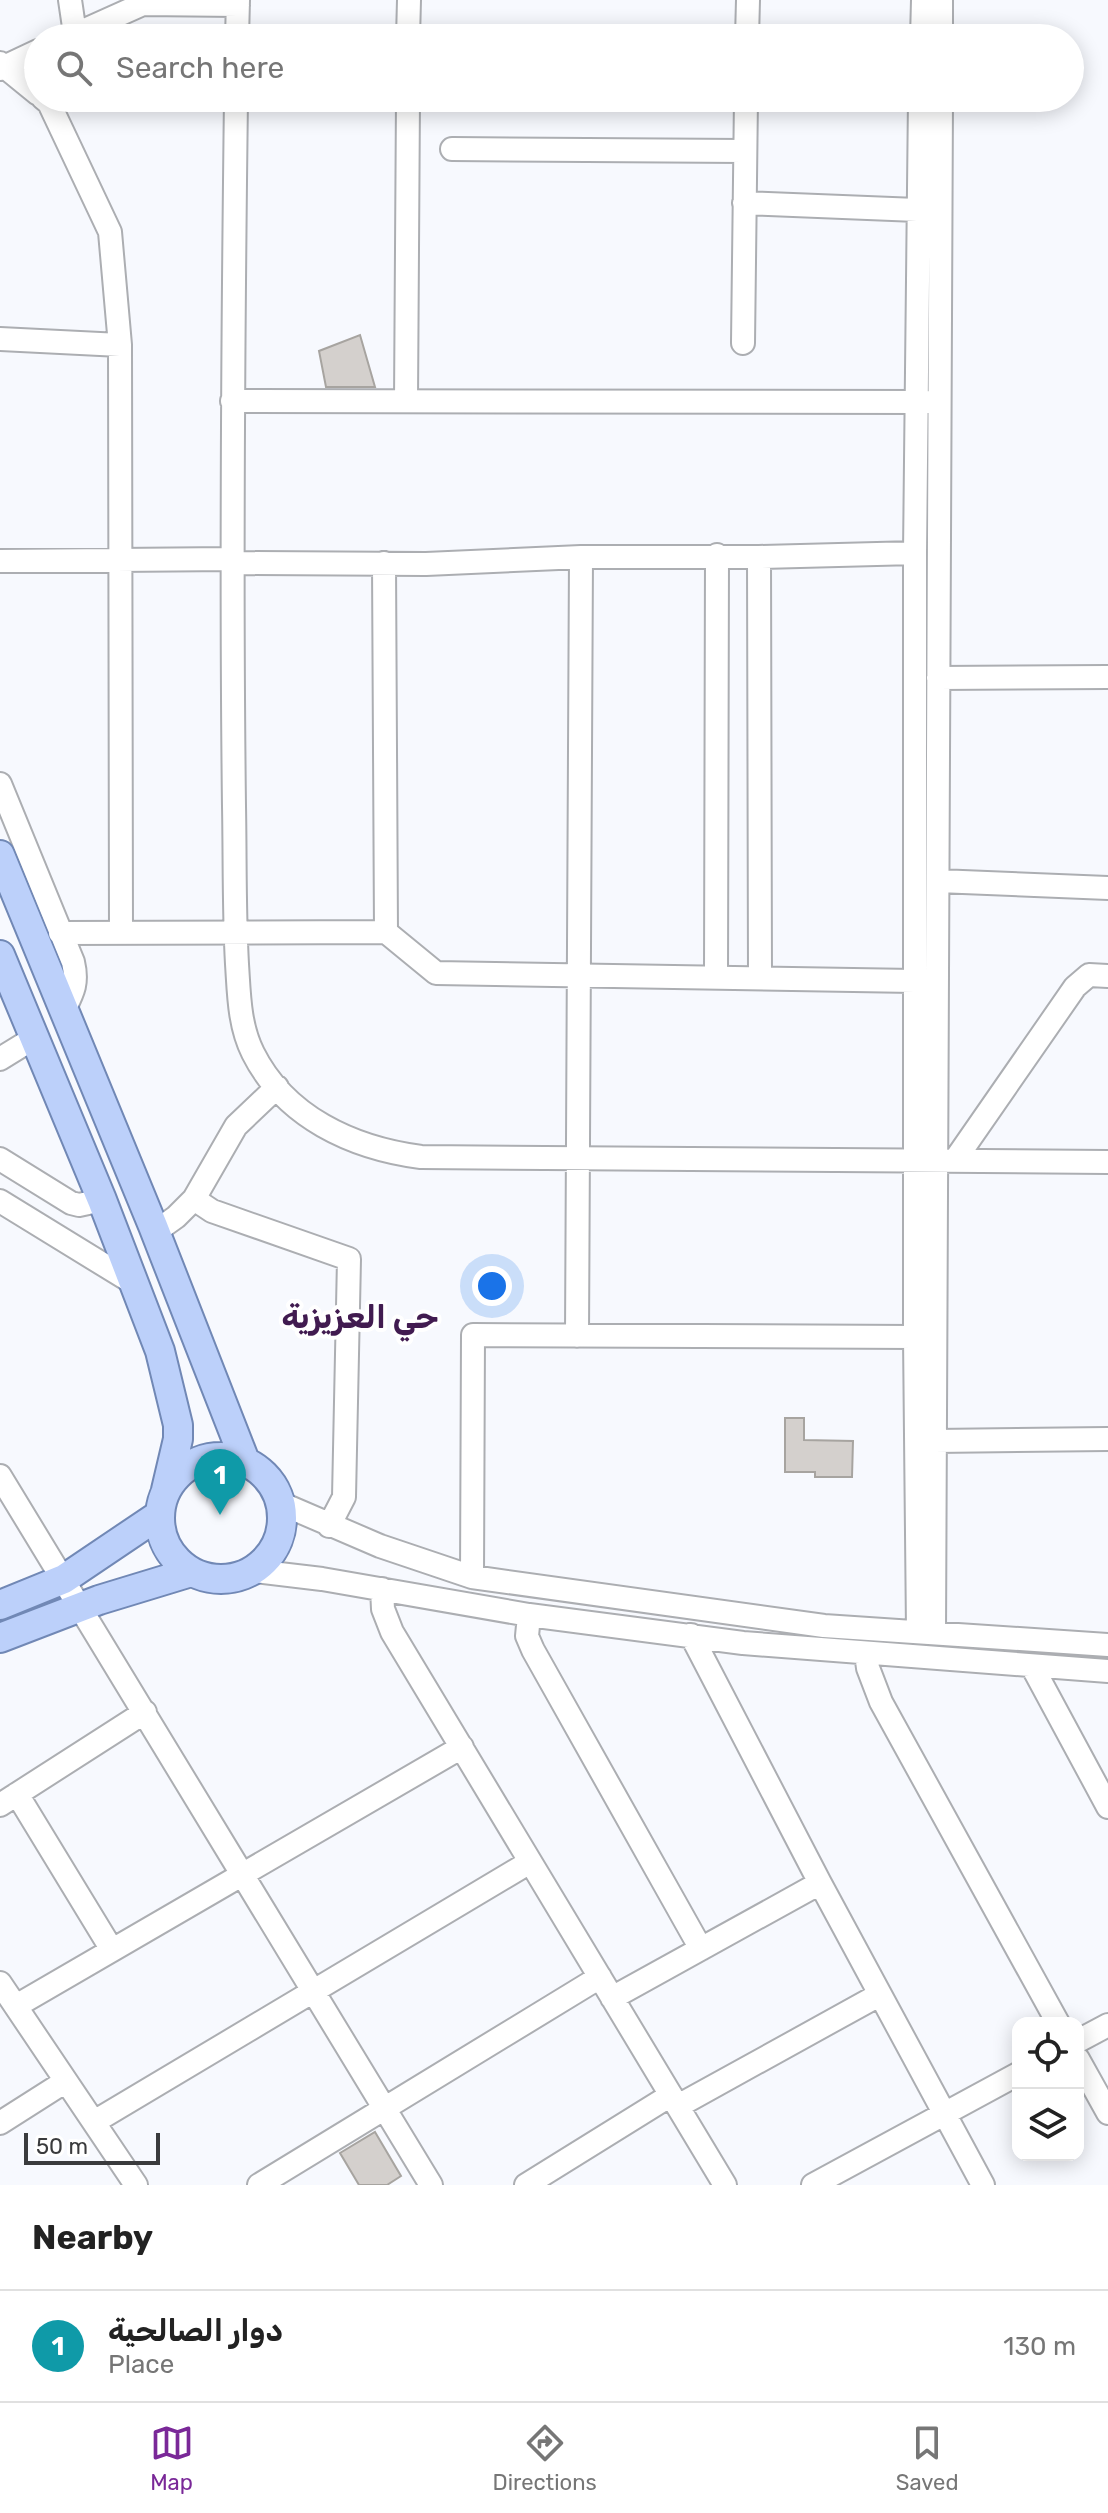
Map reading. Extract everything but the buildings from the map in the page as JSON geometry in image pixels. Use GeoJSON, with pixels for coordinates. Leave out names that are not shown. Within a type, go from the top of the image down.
{"type":"FeatureCollection","features":[{"type":"Feature","properties":{"kind":"main road"},"geometry":{"type":"LineString","coordinates":[[0,855],[245,1461]]}},
{"type":"Feature","properties":{"kind":"main road"},"geometry":{"type":"LineString","coordinates":[[0,955],[135,1284],[160,1351],[175,1404],[178,1439],[163,1503],[163,1538],[167,1548],[191,1572],[223,1580],[254,1571],[272,1552],[282,1528],[280,1503],[267,1478],[245,1461],[220,1457],[195,1462],[174,1479],[163,1503],[64,1579],[0,1605]]}},
{"type":"Feature","properties":{"kind":"main road"},"geometry":{"type":"LineString","coordinates":[[0,1638],[81,1607],[191,1572]]}},
{"type":"Feature","properties":{"kind":"street"},"geometry":{"type":"LineString","coordinates":[[70,0],[71,24]]}},
{"type":"Feature","properties":{"kind":"street"},"geometry":{"type":"LineString","coordinates":[[408,24],[409,0]]}},
{"type":"Feature","properties":{"kind":"street"},"geometry":{"type":"LineString","coordinates":[[747,24],[748,0]]}},
{"type":"Feature","properties":{"kind":"street"},"geometry":{"type":"LineString","coordinates":[[922,24],[923,0]]}},
{"type":"Feature","properties":{"kind":"street"},"geometry":{"type":"LineString","coordinates":[[941,0],[941,24]]}},
{"type":"Feature","properties":{"kind":"street"},"geometry":{"type":"LineString","coordinates":[[96,24],[142,2],[238,2],[237,24]]}},
{"type":"Feature","properties":{"kind":"street"},"geometry":{"type":"LineString","coordinates":[[1,66],[24,57]]}},
{"type":"Feature","properties":{"kind":"street"},"geometry":{"type":"LineString","coordinates":[[1,66],[24,83]]}},
{"type":"Feature","properties":{"kind":"street"},"geometry":{"type":"LineString","coordinates":[[53,112],[110,232],[120,345],[121,933]]}},
{"type":"Feature","properties":{"kind":"street"},"geometry":{"type":"LineString","coordinates":[[236,112],[231,561],[236,932],[240,1008],[246,1033],[253,1052],[277,1087],[305,1115],[323,1127],[369,1147],[421,1157],[1108,1162]]}},
{"type":"Feature","properties":{"kind":"street"},"geometry":{"type":"LineString","coordinates":[[406,401],[408,112]]}},
{"type":"Feature","properties":{"kind":"street"},"geometry":{"type":"LineString","coordinates":[[743,343],[745,112]]}},
{"type":"Feature","properties":{"kind":"street"},"geometry":{"type":"LineString","coordinates":[[920,112],[914,981],[935,1160],[915,1337],[926,1632]]}},
{"type":"Feature","properties":{"kind":"street"},"geometry":{"type":"LineString","coordinates":[[926,1632],[935,1441],[941,112]]}},
{"type":"Feature","properties":{"kind":"street"},"geometry":{"type":"LineString","coordinates":[[452,149],[744,151]]}},
{"type":"Feature","properties":{"kind":"street"},"geometry":{"type":"LineString","coordinates":[[744,203],[917,210]]}},
{"type":"Feature","properties":{"kind":"street"},"geometry":{"type":"LineString","coordinates":[[0,339],[120,345]]}},
{"type":"Feature","properties":{"kind":"street"},"geometry":{"type":"LineString","coordinates":[[232,401],[940,402]]}},
{"type":"Feature","properties":{"kind":"street"},"geometry":{"type":"LineString","coordinates":[[0,561],[121,558],[426,564],[581,557],[915,553]]}},
{"type":"Feature","properties":{"kind":"street"},"geometry":{"type":"LineString","coordinates":[[716,977],[717,555]]}},
{"type":"Feature","properties":{"kind":"street"},"geometry":{"type":"LineString","coordinates":[[577,1336],[581,557]]}},
{"type":"Feature","properties":{"kind":"street"},"geometry":{"type":"LineString","coordinates":[[759,557],[760,978]]}},
{"type":"Feature","properties":{"kind":"street"},"geometry":{"type":"LineString","coordinates":[[384,563],[386,932]]}},
{"type":"Feature","properties":{"kind":"street"},"geometry":{"type":"LineString","coordinates":[[938,678],[1108,677]]}},
{"type":"Feature","properties":{"kind":"street"},"geometry":{"type":"LineString","coordinates":[[0,784],[76,977],[76,988],[64,1010]]}},
{"type":"Feature","properties":{"kind":"street"},"geometry":{"type":"LineString","coordinates":[[938,881],[1108,888]]}},
{"type":"Feature","properties":{"kind":"street"},"geometry":{"type":"LineString","coordinates":[[60,933],[386,932],[436,973],[914,981]]}},
{"type":"Feature","properties":{"kind":"street"},"geometry":{"type":"LineString","coordinates":[[935,1160],[1075,987],[1089,975],[1108,976]]}},
{"type":"Feature","properties":{"kind":"street"},"geometry":{"type":"LineString","coordinates":[[2,1052],[34,1038]]}},
{"type":"Feature","properties":{"kind":"street"},"geometry":{"type":"LineString","coordinates":[[155,1232],[194,1199],[236,1126],[277,1087]]}},
{"type":"Feature","properties":{"kind":"street"},"geometry":{"type":"LineString","coordinates":[[0,1159],[71,1203],[79,1205],[102,1200]]}},
{"type":"Feature","properties":{"kind":"street"},"geometry":{"type":"LineString","coordinates":[[194,1199],[212,1211],[349,1259],[344,1497],[329,1526]]}},
{"type":"Feature","properties":{"kind":"street"},"geometry":{"type":"LineString","coordinates":[[0,1201],[135,1284]]}},
{"type":"Feature","properties":{"kind":"street"},"geometry":{"type":"LineString","coordinates":[[472,1577],[473,1335],[915,1337]]}},
{"type":"Feature","properties":{"kind":"street"},"geometry":{"type":"LineString","coordinates":[[935,1441],[1108,1439]]}},
{"type":"Feature","properties":{"kind":"street"},"geometry":{"type":"LineString","coordinates":[[0,1476],[431,2185]]}},
{"type":"Feature","properties":{"kind":"street"},"geometry":{"type":"LineString","coordinates":[[280,1503],[329,1526],[472,1577],[824,1626],[1108,1645]]}},
{"type":"Feature","properties":{"kind":"street"},"geometry":{"type":"LineString","coordinates":[[254,1571],[382,1589],[529,1615],[743,1643],[1108,1671]]}},
{"type":"Feature","properties":{"kind":"street"},"geometry":{"type":"LineString","coordinates":[[382,1589],[383,1609],[392,1632],[725,2185]]}},
{"type":"Feature","properties":{"kind":"street"},"geometry":{"type":"LineString","coordinates":[[529,1615],[527,1636],[533,1650],[701,1949]]}},
{"type":"Feature","properties":{"kind":"street"},"geometry":{"type":"LineString","coordinates":[[691,1635],[879,1995],[983,2185]]}},
{"type":"Feature","properties":{"kind":"street"},"geometry":{"type":"LineString","coordinates":[[866,1653],[868,1668],[881,1702],[1055,2017]]}},
{"type":"Feature","properties":{"kind":"street"},"geometry":{"type":"LineString","coordinates":[[1032,1666],[1108,1807]]}},
{"type":"Feature","properties":{"kind":"street"},"geometry":{"type":"LineString","coordinates":[[112,1950],[8,1800],[145,1712]]}},
{"type":"Feature","properties":{"kind":"street"},"geometry":{"type":"LineString","coordinates":[[16,2006],[462,1747]]}},
{"type":"Feature","properties":{"kind":"street"},"geometry":{"type":"LineString","coordinates":[[94,2122],[530,1862]]}},
{"type":"Feature","properties":{"kind":"street"},"geometry":{"type":"LineString","coordinates":[[612,1998],[820,1883]]}},
{"type":"Feature","properties":{"kind":"street"},"geometry":{"type":"LineString","coordinates":[[259,2185],[600,1977]]}},
{"type":"Feature","properties":{"kind":"street"},"geometry":{"type":"LineString","coordinates":[[0,1983],[136,2185]]}},
{"type":"Feature","properties":{"kind":"street"},"geometry":{"type":"LineString","coordinates":[[526,2185],[674,2100],[879,1995]]}},
{"type":"Feature","properties":{"kind":"street"},"geometry":{"type":"LineString","coordinates":[[1084,2038],[1108,2025]]}},
{"type":"Feature","properties":{"kind":"street"},"geometry":{"type":"LineString","coordinates":[[1084,2070],[1108,2113]]}},
{"type":"Feature","properties":{"kind":"street"},"geometry":{"type":"LineString","coordinates":[[813,2185],[1012,2077]]}},
{"type":"Feature","properties":{"kind":"street"},"geometry":{"type":"LineString","coordinates":[[0,2123],[66,2081]]}},
{"type":"Feature","properties":{"kind":"place","name":"دوار الصالحية"},"geometry":{"type":"Point","coordinates":[220,1515]}},
{"type":"Feature","properties":{"kind":"district","name":"حي العزيزية"},"geometry":{"type":"Point","coordinates":[360,1317]}}]}
